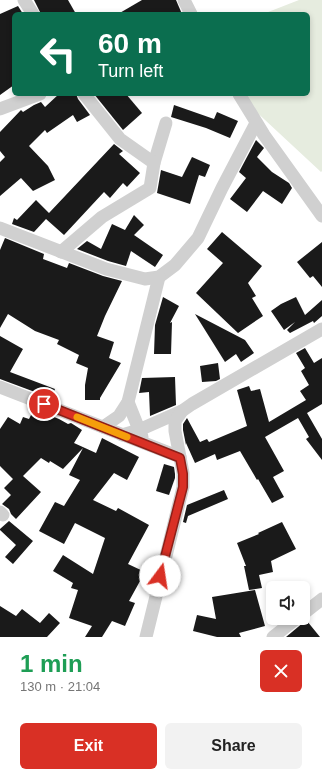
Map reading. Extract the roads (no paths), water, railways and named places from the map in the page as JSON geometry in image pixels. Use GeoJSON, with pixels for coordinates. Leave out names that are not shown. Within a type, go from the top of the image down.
{"type":"FeatureCollection","features":[{"type":"Feature","properties":{"kind":"street"},"geometry":{"type":"LineString","coordinates":[[24,0],[32,12]]}},
{"type":"Feature","properties":{"kind":"street"},"geometry":{"type":"LineString","coordinates":[[184,0],[190,12]]}},
{"type":"Feature","properties":{"kind":"street"},"geometry":{"type":"LineString","coordinates":[[0,109],[35,96]]}},
{"type":"Feature","properties":{"kind":"street"},"geometry":{"type":"LineString","coordinates":[[86,96],[120,139],[154,163]]}},
{"type":"Feature","properties":{"kind":"street"},"geometry":{"type":"LineString","coordinates":[[239,96],[264,135],[322,216]]}},
{"type":"Feature","properties":{"kind":"street"},"geometry":{"type":"LineString","coordinates":[[61,252],[102,217],[150,188],[154,163],[166,123]]}},
{"type":"Feature","properties":{"kind":"street"},"geometry":{"type":"LineString","coordinates":[[0,228],[106,270],[145,278],[159,277],[175,265],[198,238],[256,123]]}},
{"type":"Feature","properties":{"kind":"street"},"geometry":{"type":"LineString","coordinates":[[103,427],[119,416],[128,402],[159,277]]}},
{"type":"Feature","properties":{"kind":"street"},"geometry":{"type":"LineString","coordinates":[[122,435],[139,430],[182,411],[322,330]]}},
{"type":"Feature","properties":{"kind":"street"},"geometry":{"type":"LineString","coordinates":[[0,387],[180,458]]}},
{"type":"Feature","properties":{"kind":"street"},"geometry":{"type":"LineString","coordinates":[[128,402],[145,444]]}},
{"type":"Feature","properties":{"kind":"street"},"geometry":{"type":"LineString","coordinates":[[146,637],[183,487],[183,474],[175,431],[175,421],[182,411]]}},
{"type":"Feature","properties":{"kind":"street"},"geometry":{"type":"LineString","coordinates":[[310,608],[322,599]]}},
{"type":"Feature","properties":{"kind":"street"},"geometry":{"type":"LineString","coordinates":[[272,637],[288,625]]}}]}
